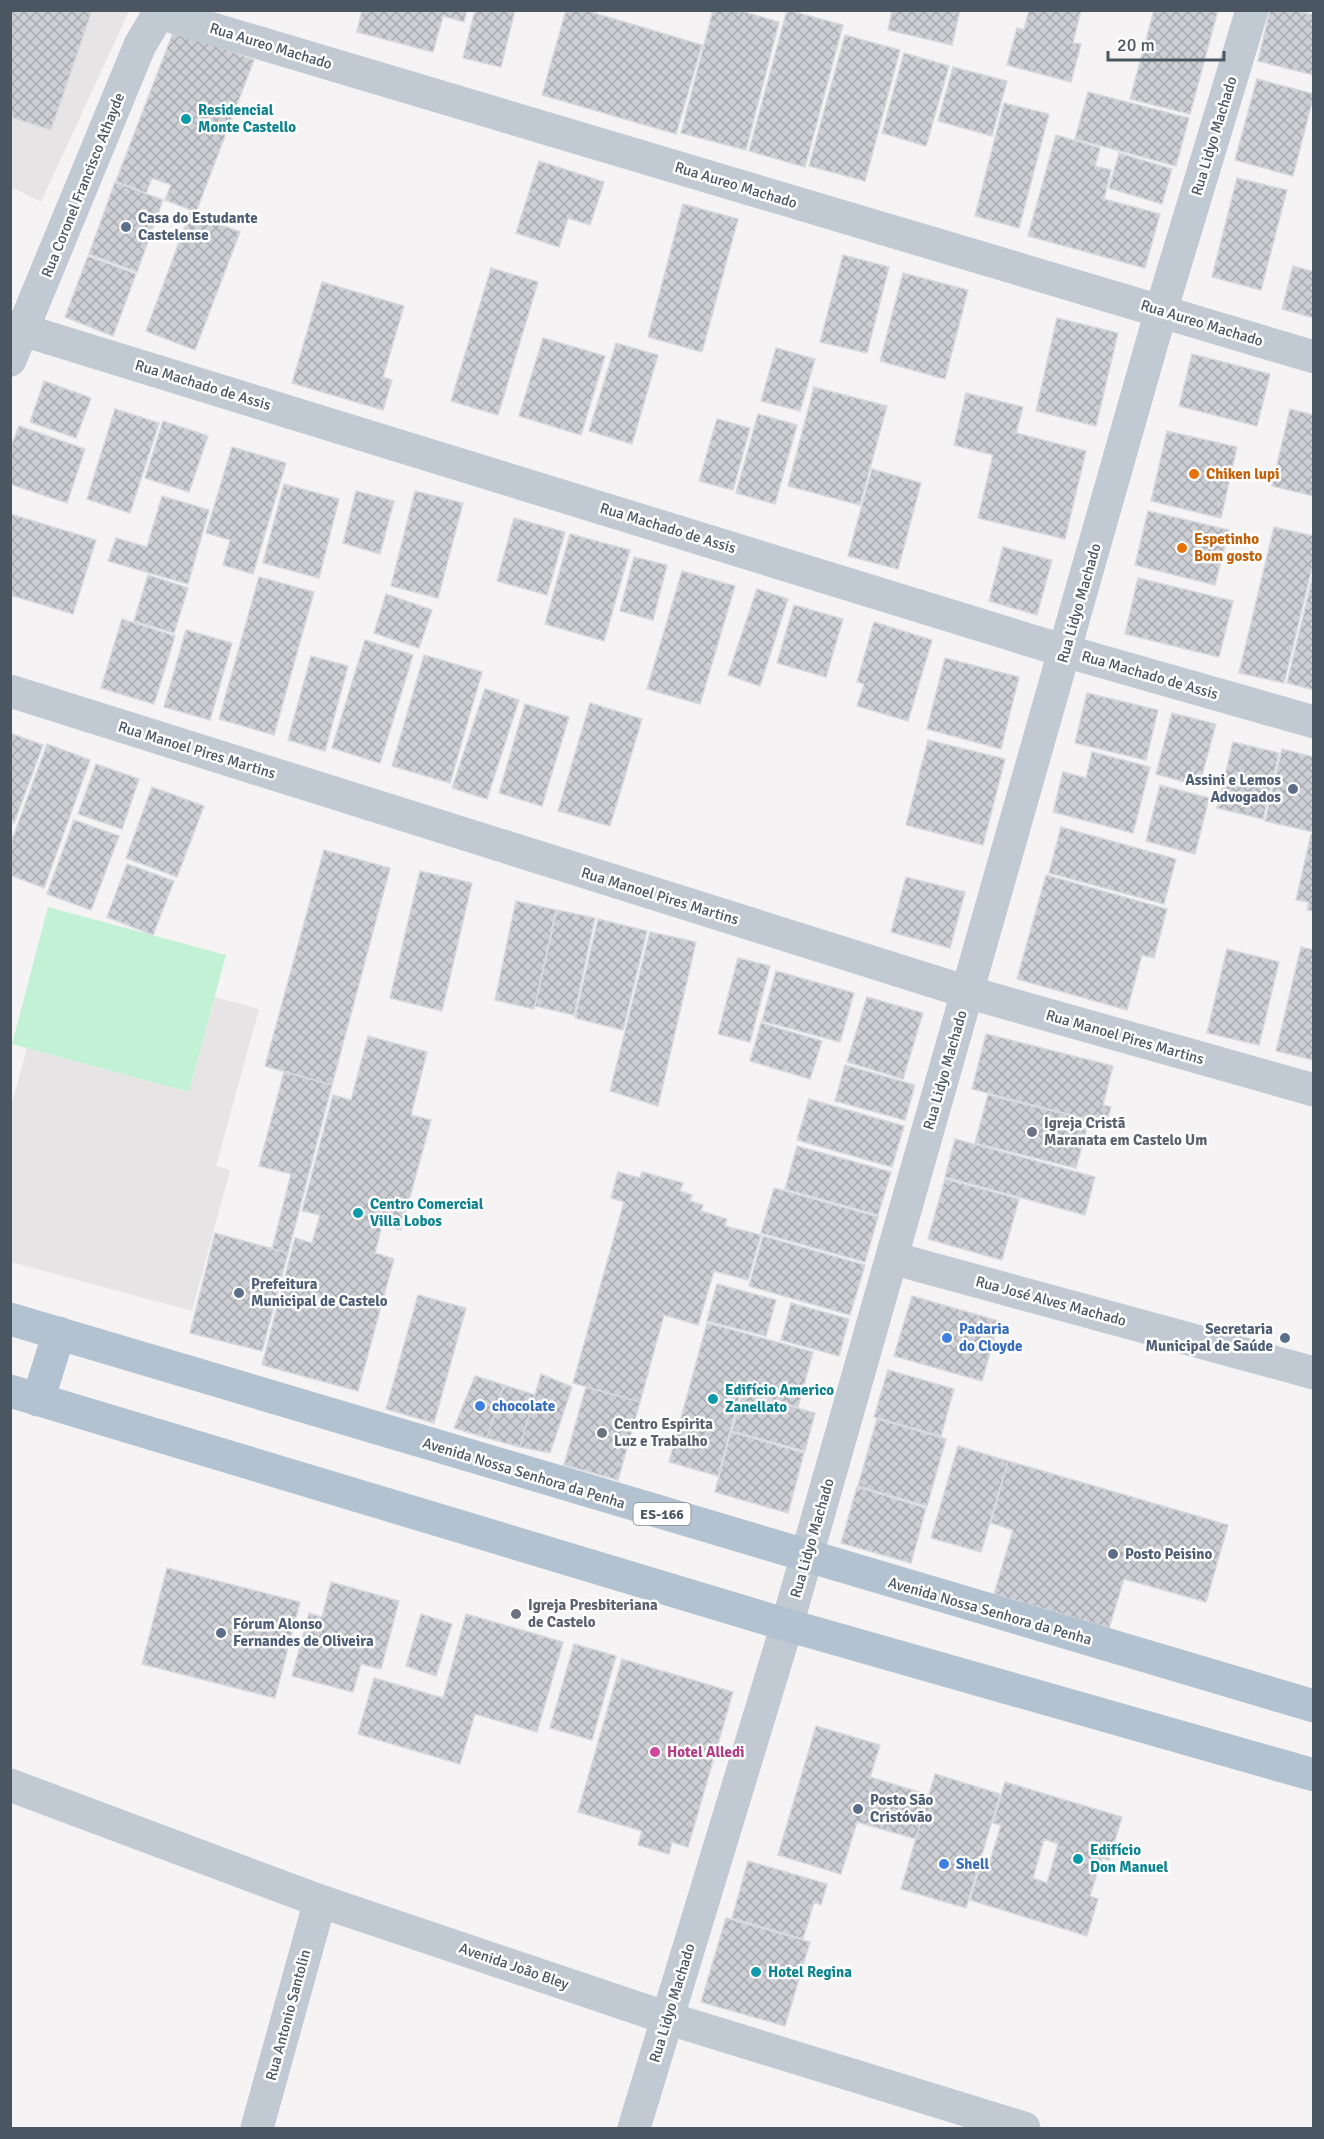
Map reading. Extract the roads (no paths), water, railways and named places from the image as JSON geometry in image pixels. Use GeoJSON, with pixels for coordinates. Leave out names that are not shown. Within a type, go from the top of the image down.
{"type":"FeatureCollection","features":[{"type":"Feature","properties":{"kind":"main road","name":"Avenida Nossa Senhora da Penha"},"geometry":{"type":"LineString","coordinates":[[10,1319],[1314,1706]]}},
{"type":"Feature","properties":{"kind":"main road"},"geometry":{"type":"LineString","coordinates":[[58,1333],[24,1396],[787,1625],[1314,1775]]}},
{"type":"Feature","properties":{"kind":"street","name":"Rua Lidyo Machado"},"geometry":{"type":"LineString","coordinates":[[634,2128],[787,1625],[1161,311],[1252,10]]}},
{"type":"Feature","properties":{"kind":"street","name":"Rua Aureo Machado"},"geometry":{"type":"LineString","coordinates":[[162,12],[1314,357]]}},
{"type":"Feature","properties":{"kind":"street","name":"Rua Coronel Francisco Athayde"},"geometry":{"type":"LineString","coordinates":[[10,360],[140,45],[162,12]]}},
{"type":"Feature","properties":{"kind":"street","name":"Rua Machado de Assis"},"geometry":{"type":"LineString","coordinates":[[23,330],[1065,651],[1314,722]]}},
{"type":"Feature","properties":{"kind":"street","name":"Rua Manoel Pires Martins"},"geometry":{"type":"LineString","coordinates":[[10,691],[967,992],[1314,1090]]}},
{"type":"Feature","properties":{"kind":"street","name":"Rua José Alves Machado"},"geometry":{"type":"LineString","coordinates":[[892,1258],[1314,1373]]}},
{"type":"Feature","properties":{"kind":"street","name":"Avenida João Bley"},"geometry":{"type":"LineString","coordinates":[[10,1785],[320,1901],[667,2018],[1024,2128]]}},
{"type":"Feature","properties":{"kind":"street","name":"Rua Antonio Santolin"},"geometry":{"type":"LineString","coordinates":[[257,2128],[320,1901]]}},
{"type":"Feature","properties":{"kind":"place","name":"Residencial Monte Castello"},"geometry":{"type":"Point","coordinates":[186,119]}},
{"type":"Feature","properties":{"kind":"place","name":"Casa do Estudante Castelense"},"geometry":{"type":"Point","coordinates":[126,227]}},
{"type":"Feature","properties":{"kind":"place","name":"Chiken lupi"},"geometry":{"type":"Point","coordinates":[1194,474]}},
{"type":"Feature","properties":{"kind":"place","name":"Espetinho Bom gosto"},"geometry":{"type":"Point","coordinates":[1182,548]}},
{"type":"Feature","properties":{"kind":"place","name":"Assini e Lemos Advogados"},"geometry":{"type":"Point","coordinates":[1293,789]}},
{"type":"Feature","properties":{"kind":"place","name":"Igreja Cristã Maranata em Castelo Um"},"geometry":{"type":"Point","coordinates":[1032,1132]}},
{"type":"Feature","properties":{"kind":"place","name":"Centro Comercial Villa Lobos"},"geometry":{"type":"Point","coordinates":[358,1213]}},
{"type":"Feature","properties":{"kind":"place","name":"Prefeitura Municipal de Castelo"},"geometry":{"type":"Point","coordinates":[239,1293]}},
{"type":"Feature","properties":{"kind":"place","name":"Padaria do Cloyde"},"geometry":{"type":"Point","coordinates":[947,1338]}},
{"type":"Feature","properties":{"kind":"place","name":"Secretaria Municipal de Saúde"},"geometry":{"type":"Point","coordinates":[1285,1338]}},
{"type":"Feature","properties":{"kind":"place","name":"Edifício Americo Zanellato"},"geometry":{"type":"Point","coordinates":[713,1399]}},
{"type":"Feature","properties":{"kind":"place","name":"chocolate"},"geometry":{"type":"Point","coordinates":[480,1406]}},
{"type":"Feature","properties":{"kind":"place","name":"Centro Espirita Luz e Trabalho"},"geometry":{"type":"Point","coordinates":[602,1433]}},
{"type":"Feature","properties":{"kind":"place","name":"Posto Peisino"},"geometry":{"type":"Point","coordinates":[1113,1554]}},
{"type":"Feature","properties":{"kind":"place","name":"Igreja Presbiteriana de Castelo"},"geometry":{"type":"Point","coordinates":[516,1614]}},
{"type":"Feature","properties":{"kind":"place","name":"Fórum Alonso Fernandes de Oliveira"},"geometry":{"type":"Point","coordinates":[221,1633]}},
{"type":"Feature","properties":{"kind":"place","name":"Hotel Alledi"},"geometry":{"type":"Point","coordinates":[655,1752]}},
{"type":"Feature","properties":{"kind":"place","name":"Posto São Cristóvão"},"geometry":{"type":"Point","coordinates":[858,1809]}},
{"type":"Feature","properties":{"kind":"place","name":"Edifício Don Manuel"},"geometry":{"type":"Point","coordinates":[1078,1859]}},
{"type":"Feature","properties":{"kind":"place","name":"Shell"},"geometry":{"type":"Point","coordinates":[944,1864]}},
{"type":"Feature","properties":{"kind":"place","name":"Hotel Regina"},"geometry":{"type":"Point","coordinates":[756,1972]}}]}
